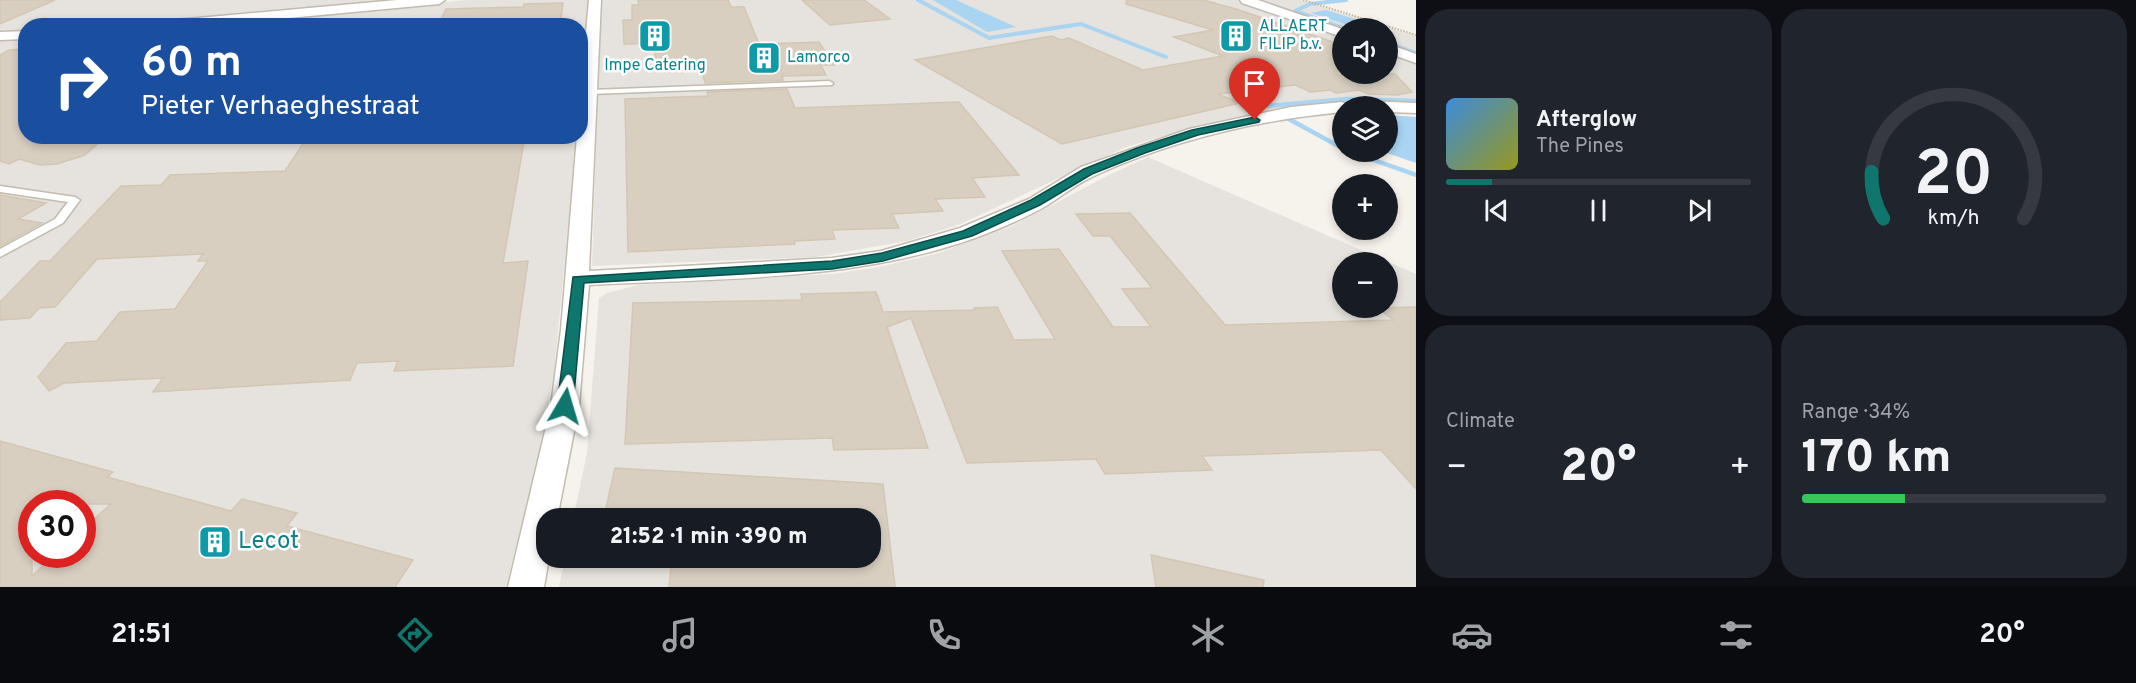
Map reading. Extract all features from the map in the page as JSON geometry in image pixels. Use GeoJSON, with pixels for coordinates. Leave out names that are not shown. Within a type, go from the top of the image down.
{"type":"FeatureCollection","features":[{"type":"Feature","properties":{"kind":"street"},"geometry":{"type":"LineString","coordinates":[[241,18],[439,0]]}},
{"type":"Feature","properties":{"kind":"street"},"geometry":{"type":"LineString","coordinates":[[588,121],[595,0]]}},
{"type":"Feature","properties":{"kind":"street"},"geometry":{"type":"LineString","coordinates":[[1246,0],[1332,30]]}},
{"type":"Feature","properties":{"kind":"street"},"geometry":{"type":"LineString","coordinates":[[0,36],[18,35]]}},
{"type":"Feature","properties":{"kind":"street"},"geometry":{"type":"LineString","coordinates":[[1398,52],[1416,58]]}},
{"type":"Feature","properties":{"kind":"street"},"geometry":{"type":"LineString","coordinates":[[1398,107],[1416,108]]}},
{"type":"Feature","properties":{"kind":"street"},"geometry":{"type":"LineString","coordinates":[[577,279],[832,265],[883,257],[968,233],[1036,203],[1088,171],[1195,132],[1291,112],[1332,108]]}},
{"type":"Feature","properties":{"kind":"street"},"geometry":{"type":"LineString","coordinates":[[526,587],[565,406],[586,144]]}},
{"type":"Feature","properties":{"kind":"lane"},"geometry":{"type":"LineString","coordinates":[[590,92],[829,84]]}},
{"type":"Feature","properties":{"kind":"lane"},"geometry":{"type":"LineString","coordinates":[[0,189],[75,200],[59,221],[0,254]]}},
{"type":"Feature","properties":{"kind":"path"},"geometry":{"type":"LineString","coordinates":[[1303,0],[1416,35]]}},
{"type":"Feature","properties":{"kind":"shaded area"},"geometry":{"type":"Polygon","coordinates":[[[0,0],[416,0],[201,18],[18,18],[18,33],[0,34],[0,0]]]}},
{"type":"Feature","properties":{"kind":"shaded area"},"geometry":{"type":"Polygon","coordinates":[[[467,0],[590,0],[588,21],[588,18],[270,18],[467,0]]]}},
{"type":"Feature","properties":{"kind":"shaded area"},"geometry":{"type":"Polygon","coordinates":[[[601,0],[1300,0],[1358,18],[1332,18],[1332,84],[1398,84],[1398,30],[1416,36],[1416,105],[1398,104],[1398,96],[1332,96],[1332,104],[1282,108],[1199,126],[1126,147],[958,225],[907,241],[816,257],[592,266],[601,0]]]}},
{"type":"Feature","properties":{"kind":"shaded area"},"geometry":{"type":"Polygon","coordinates":[[[18,38],[18,144],[576,144],[554,372],[542,442],[506,587],[0,587],[0,39],[18,38]]]}},
{"type":"Feature","properties":{"kind":"shaded area"},"geometry":{"type":"Polygon","coordinates":[[[1148,157],[1332,237],[1332,240],[1338,240],[1366,252],[1332,252],[1332,318],[1398,318],[1398,266],[1416,274],[1416,587],[559,587],[563,568],[881,568],[881,508],[575,508],[587,453],[599,298],[607,293],[638,285],[833,274],[879,267],[939,253],[1012,226],[1148,157]]]}},
{"type":"Feature","properties":{"kind":"water"},"geometry":{"type":"Polygon","coordinates":[[[933,0],[956,0],[1016,27],[987,32],[933,0]]]}},
{"type":"Feature","properties":{"kind":"water"},"geometry":{"type":"Polygon","coordinates":[[[1326,10],[1351,18],[1332,18],[1332,20],[1311,13],[1326,10]]]}},
{"type":"Feature","properties":{"kind":"water"},"geometry":{"type":"Polygon","coordinates":[[[1398,116],[1416,117],[1416,163],[1398,157],[1398,116]]]}},
{"type":"Feature","properties":{"kind":"building"},"geometry":{"type":"Polygon","coordinates":[[[0,0],[55,0],[0,24],[0,0]]]}},
{"type":"Feature","properties":{"kind":"building"},"geometry":{"type":"Polygon","coordinates":[[[638,0],[728,0],[731,7],[744,7],[759,44],[819,42],[834,65],[821,65],[826,75],[782,76],[783,80],[705,83],[700,63],[656,63],[654,43],[624,44],[623,20],[632,20],[632,5],[639,5],[638,0]]]}},
{"type":"Feature","properties":{"kind":"building"},"geometry":{"type":"Polygon","coordinates":[[[802,0],[864,0],[890,19],[830,25],[802,0]]]}},
{"type":"Feature","properties":{"kind":"building"},"geometry":{"type":"Polygon","coordinates":[[[1127,0],[1203,0],[1236,9],[1332,42],[1332,84],[1398,84],[1398,77],[1412,92],[1397,95],[1369,94],[1359,90],[1336,93],[1330,90],[1310,92],[1296,85],[1218,94],[1240,103],[1062,144],[915,60],[1052,36],[1061,40],[1069,38],[1143,70],[1223,56],[1174,37],[1213,30],[1126,4],[1127,0]]]}},
{"type":"Feature","properties":{"kind":"building"},"geometry":{"type":"Polygon","coordinates":[[[563,3],[561,18],[442,18],[446,9],[523,7],[524,4],[563,3]]]}},
{"type":"Feature","properties":{"kind":"building"},"geometry":{"type":"Polygon","coordinates":[[[18,49],[18,144],[97,144],[85,155],[57,164],[40,165],[19,159],[9,164],[0,161],[0,55],[9,50],[18,49]]]}},
{"type":"Feature","properties":{"kind":"building"},"geometry":{"type":"Polygon","coordinates":[[[787,89],[795,108],[959,102],[1019,175],[972,178],[985,197],[935,199],[943,211],[892,214],[899,228],[832,230],[835,239],[794,241],[795,244],[628,252],[625,99],[708,96],[707,92],[787,89]]]}},
{"type":"Feature","properties":{"kind":"building"},"geometry":{"type":"Polygon","coordinates":[[[303,144],[524,144],[503,263],[528,261],[513,366],[394,371],[398,361],[357,363],[350,380],[153,392],[163,378],[64,383],[49,391],[38,377],[66,343],[97,341],[120,312],[175,309],[208,261],[198,261],[203,254],[97,259],[55,307],[39,308],[30,318],[0,320],[0,302],[40,261],[50,261],[121,186],[161,185],[170,175],[285,171],[303,144]]]}},
{"type":"Feature","properties":{"kind":"building"},"geometry":{"type":"Polygon","coordinates":[[[0,195],[46,203],[18,219],[42,223],[0,246],[0,195]]]}},
{"type":"Feature","properties":{"kind":"building"},"geometry":{"type":"Polygon","coordinates":[[[1130,213],[1225,325],[1393,320],[1390,318],[1398,318],[1398,307],[1416,307],[1416,489],[1381,450],[1202,456],[1212,470],[1105,474],[1096,459],[967,463],[911,318],[887,327],[928,448],[834,450],[832,438],[625,444],[633,303],[802,300],[801,294],[876,292],[883,312],[975,310],[974,308],[997,307],[1014,340],[1055,339],[1002,251],[1059,249],[1113,327],[1151,327],[1122,289],[1152,288],[1110,236],[1093,236],[1076,214],[1130,213]]]}},
{"type":"Feature","properties":{"kind":"building","name":"Lecot"},"geometry":{"type":"Polygon","coordinates":[[[0,441],[113,472],[107,477],[231,511],[242,499],[297,513],[287,526],[413,560],[395,587],[0,587],[0,441]]]}},
{"type":"Feature","properties":{"kind":"building"},"geometry":{"type":"Polygon","coordinates":[[[615,468],[883,484],[895,587],[669,587],[671,568],[881,568],[881,508],[606,508],[615,468]]]}},
{"type":"Feature","properties":{"kind":"building"},"geometry":{"type":"Polygon","coordinates":[[[1151,555],[1264,580],[1263,587],[1156,587],[1151,555]]]}},
{"type":"Feature","properties":{"kind":"waterway"},"geometry":{"type":"LineString","coordinates":[[918,0],[989,38],[1081,24],[1166,57]]}},
{"type":"Feature","properties":{"kind":"waterway"},"geometry":{"type":"LineString","coordinates":[[1332,24],[1295,11],[1310,4],[1346,0]]}},
{"type":"Feature","properties":{"kind":"waterway"},"geometry":{"type":"LineString","coordinates":[[1398,47],[1416,53]]}},
{"type":"Feature","properties":{"kind":"waterway"},"geometry":{"type":"LineString","coordinates":[[1266,106],[1348,99],[1416,101]]}},
{"type":"Feature","properties":{"kind":"waterway"},"geometry":{"type":"LineString","coordinates":[[1287,118],[1332,143]]}},
{"type":"Feature","properties":{"kind":"waterway"},"geometry":{"type":"LineString","coordinates":[[1379,162],[1416,175]]}},
{"type":"Feature","properties":{"kind":"place","name":"Impe Catering"},"geometry":{"type":"Point","coordinates":[655,36]}},
{"type":"Feature","properties":{"kind":"place","name":"ALLAERT FILIP b.v."},"geometry":{"type":"Point","coordinates":[1236,36]}},
{"type":"Feature","properties":{"kind":"place","name":"Lamorco"},"geometry":{"type":"Point","coordinates":[764,58]}},
{"type":"Feature","properties":{"kind":"place","name":"Lecot"},"geometry":{"type":"Point","coordinates":[215,542]}},
{"type":"Feature","properties":{"kind":"route"},"geometry":{"type":"LineString","coordinates":[[565,406],[574,330],[577,279],[832,265],[883,257],[968,233],[1036,203],[1088,171],[1141,151],[1195,132],[1255,120]]}}]}
